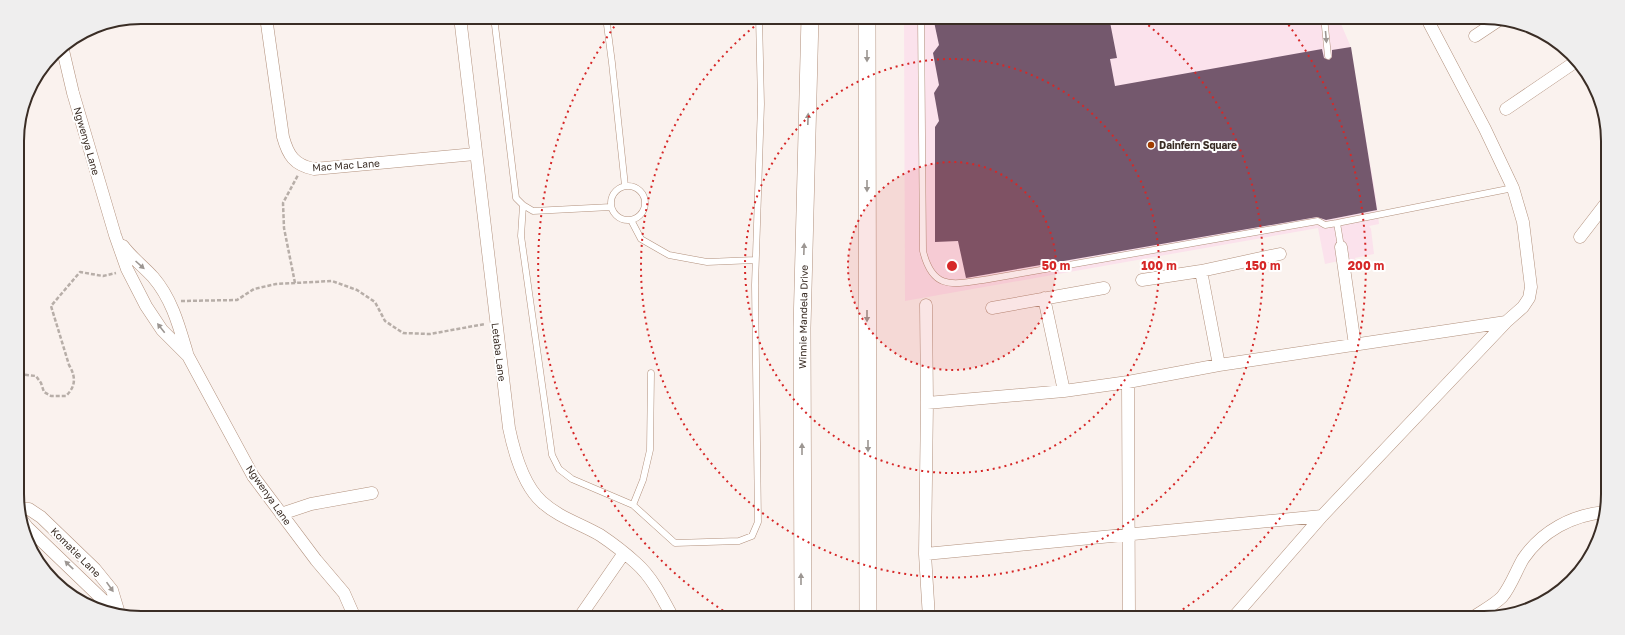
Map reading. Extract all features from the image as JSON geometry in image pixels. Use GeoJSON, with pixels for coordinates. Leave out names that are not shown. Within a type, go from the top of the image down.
{"type":"FeatureCollection","features":[{"type":"Feature","properties":{"kind":"main road","name":"Winnie Mandela Drive"},"geometry":{"type":"LineString","coordinates":[[803,611],[802,328],[810,24]]}},
{"type":"Feature","properties":{"kind":"main road"},"geometry":{"type":"LineString","coordinates":[[867,24],[868,611]]}},
{"type":"Feature","properties":{"kind":"street","name":"Mac Mac Lane"},"geometry":{"type":"LineString","coordinates":[[267,24],[286,150],[298,164],[314,169],[475,154]]}},
{"type":"Feature","properties":{"kind":"street","name":"Letaba Lane"},"geometry":{"type":"LineString","coordinates":[[461,24],[475,154],[510,435],[514,455],[530,486],[541,502],[562,516],[601,536],[637,564],[651,580],[669,611]]}},
{"type":"Feature","properties":{"kind":"street"},"geometry":{"type":"LineString","coordinates":[[1239,611],[1322,516],[1506,322],[1523,307],[1529,298],[1531,287],[1523,222],[1513,188],[1485,129],[1430,24]]}},
{"type":"Feature","properties":{"kind":"street"},"geometry":{"type":"LineString","coordinates":[[1475,36],[1492,25]]}},
{"type":"Feature","properties":{"kind":"street","name":"Ngwenya Lane"},"geometry":{"type":"LineString","coordinates":[[64,53],[73,93],[115,235],[128,271],[146,306],[162,330],[188,356]]}},
{"type":"Feature","properties":{"kind":"street"},"geometry":{"type":"LineString","coordinates":[[1506,109],[1572,64]]}},
{"type":"Feature","properties":{"kind":"street"},"geometry":{"type":"LineString","coordinates":[[1580,237],[1601,210]]}},
{"type":"Feature","properties":{"kind":"street","name":"Ngwenya Lane"},"geometry":{"type":"LineString","coordinates":[[115,235],[132,258],[153,278],[170,301],[188,356],[253,476],[316,560],[344,593],[352,611]]}},
{"type":"Feature","properties":{"kind":"street"},"geometry":{"type":"LineString","coordinates":[[1341,248],[1355,344]]}},
{"type":"Feature","properties":{"kind":"street"},"geometry":{"type":"LineString","coordinates":[[1142,280],[1201,271],[1280,254]]}},
{"type":"Feature","properties":{"kind":"street"},"geometry":{"type":"LineString","coordinates":[[1201,271],[1219,366]]}},
{"type":"Feature","properties":{"kind":"street"},"geometry":{"type":"LineString","coordinates":[[992,308],[1104,288]]}},
{"type":"Feature","properties":{"kind":"street"},"geometry":{"type":"LineString","coordinates":[[1044,298],[1064,391]]}},
{"type":"Feature","properties":{"kind":"street"},"geometry":{"type":"LineString","coordinates":[[926,304],[927,403],[925,554],[929,611]]}},
{"type":"Feature","properties":{"kind":"street"},"geometry":{"type":"LineString","coordinates":[[927,403],[1064,391],[1128,382],[1355,344],[1506,322]]}},
{"type":"Feature","properties":{"kind":"street"},"geometry":{"type":"LineString","coordinates":[[1128,382],[1129,611]]}},
{"type":"Feature","properties":{"kind":"street"},"geometry":{"type":"LineString","coordinates":[[282,514],[311,504],[372,493]]}},
{"type":"Feature","properties":{"kind":"street","name":"Komatie Lane"},"geometry":{"type":"LineString","coordinates":[[25,509],[29,509],[54,529],[95,568],[112,590],[119,609]]}},
{"type":"Feature","properties":{"kind":"street"},"geometry":{"type":"LineString","coordinates":[[1482,611],[1503,596],[1524,558],[1538,542],[1556,526],[1591,513],[1599,512]]}},
{"type":"Feature","properties":{"kind":"street"},"geometry":{"type":"LineString","coordinates":[[925,554],[1322,516]]}},
{"type":"Feature","properties":{"kind":"street","name":"Komatie Lane"},"geometry":{"type":"LineString","coordinates":[[29,529],[43,540],[103,600],[114,608]]}},
{"type":"Feature","properties":{"kind":"street"},"geometry":{"type":"LineString","coordinates":[[43,540],[54,529]]}},
{"type":"Feature","properties":{"kind":"street"},"geometry":{"type":"LineString","coordinates":[[584,611],[624,553]]}},
{"type":"Feature","properties":{"kind":"street"},"geometry":{"type":"LineString","coordinates":[[82,578],[95,568]]}},
{"type":"Feature","properties":{"kind":"street"},"geometry":{"type":"LineString","coordinates":[[349,611],[350,606]]}},
{"type":"Feature","properties":{"kind":"lane"},"geometry":{"type":"LineString","coordinates":[[495,24],[516,198],[523,205],[533,211],[611,207]]}},
{"type":"Feature","properties":{"kind":"lane"},"geometry":{"type":"LineString","coordinates":[[607,24],[625,186]]}},
{"type":"Feature","properties":{"kind":"lane"},"geometry":{"type":"LineString","coordinates":[[523,205],[521,236],[552,455],[560,469],[572,479],[633,505],[675,543],[739,541],[752,536],[758,522],[755,260],[761,104],[759,24]]}},
{"type":"Feature","properties":{"kind":"lane"},"geometry":{"type":"LineString","coordinates":[[922,24],[923,250],[929,269],[938,280],[948,283],[983,280],[1150,252],[1318,221],[1324,225],[1338,223],[1513,188]]}},
{"type":"Feature","properties":{"kind":"lane"},"geometry":{"type":"LineString","coordinates":[[1325,24],[1328,56]]}},
{"type":"Feature","properties":{"kind":"lane"},"geometry":{"type":"LineString","coordinates":[[625,186],[637,189],[642,193],[645,200],[642,213],[631,220],[618,218],[611,207],[613,194],[625,186]]}},
{"type":"Feature","properties":{"kind":"lane"},"geometry":{"type":"LineString","coordinates":[[631,220],[641,239],[669,255],[707,262],[755,260]]}},
{"type":"Feature","properties":{"kind":"lane"},"geometry":{"type":"LineString","coordinates":[[1338,223],[1341,248]]}},
{"type":"Feature","properties":{"kind":"lane"},"geometry":{"type":"LineString","coordinates":[[633,505],[643,480],[650,450],[651,373]]}},
{"type":"Feature","properties":{"kind":"path"},"geometry":{"type":"LineString","coordinates":[[295,283],[284,228],[283,203],[294,181],[304,167]]}},
{"type":"Feature","properties":{"kind":"path"},"geometry":{"type":"LineString","coordinates":[[24,375],[36,376],[41,383],[44,392],[51,396],[66,396],[75,382],[51,306],[80,272],[103,276],[128,271]]}},
{"type":"Feature","properties":{"kind":"path"},"geometry":{"type":"LineString","coordinates":[[170,301],[237,300],[254,289],[276,284],[332,282],[357,290],[375,302],[385,321],[404,333],[430,334],[496,322]]}},
{"type":"Feature","properties":{"kind":"shaded area","name":"Dainfern Square"},"geometry":{"type":"Polygon","coordinates":[[[904,24],[1341,24],[1350,45],[1376,198],[1379,224],[1369,226],[1371,229],[1374,254],[1355,258],[1356,263],[1345,265],[1343,260],[1325,264],[1318,228],[905,301],[904,24]]]}},
{"type":"Feature","properties":{"kind":"building","name":"Dainfern Square"},"geometry":{"type":"Polygon","coordinates":[[[934,24],[1110,24],[1117,58],[1110,59],[1115,86],[1322,49],[1324,58],[1329,60],[1332,57],[1332,50],[1351,47],[1377,210],[1326,220],[1317,217],[966,278],[958,241],[935,242],[935,127],[939,121],[934,93],[939,85],[933,53],[939,45],[934,24]]]}},
{"type":"Feature","properties":{"kind":"place","name":"Dainfern Square"},"geometry":{"type":"Point","coordinates":[1151,145]}}]}
